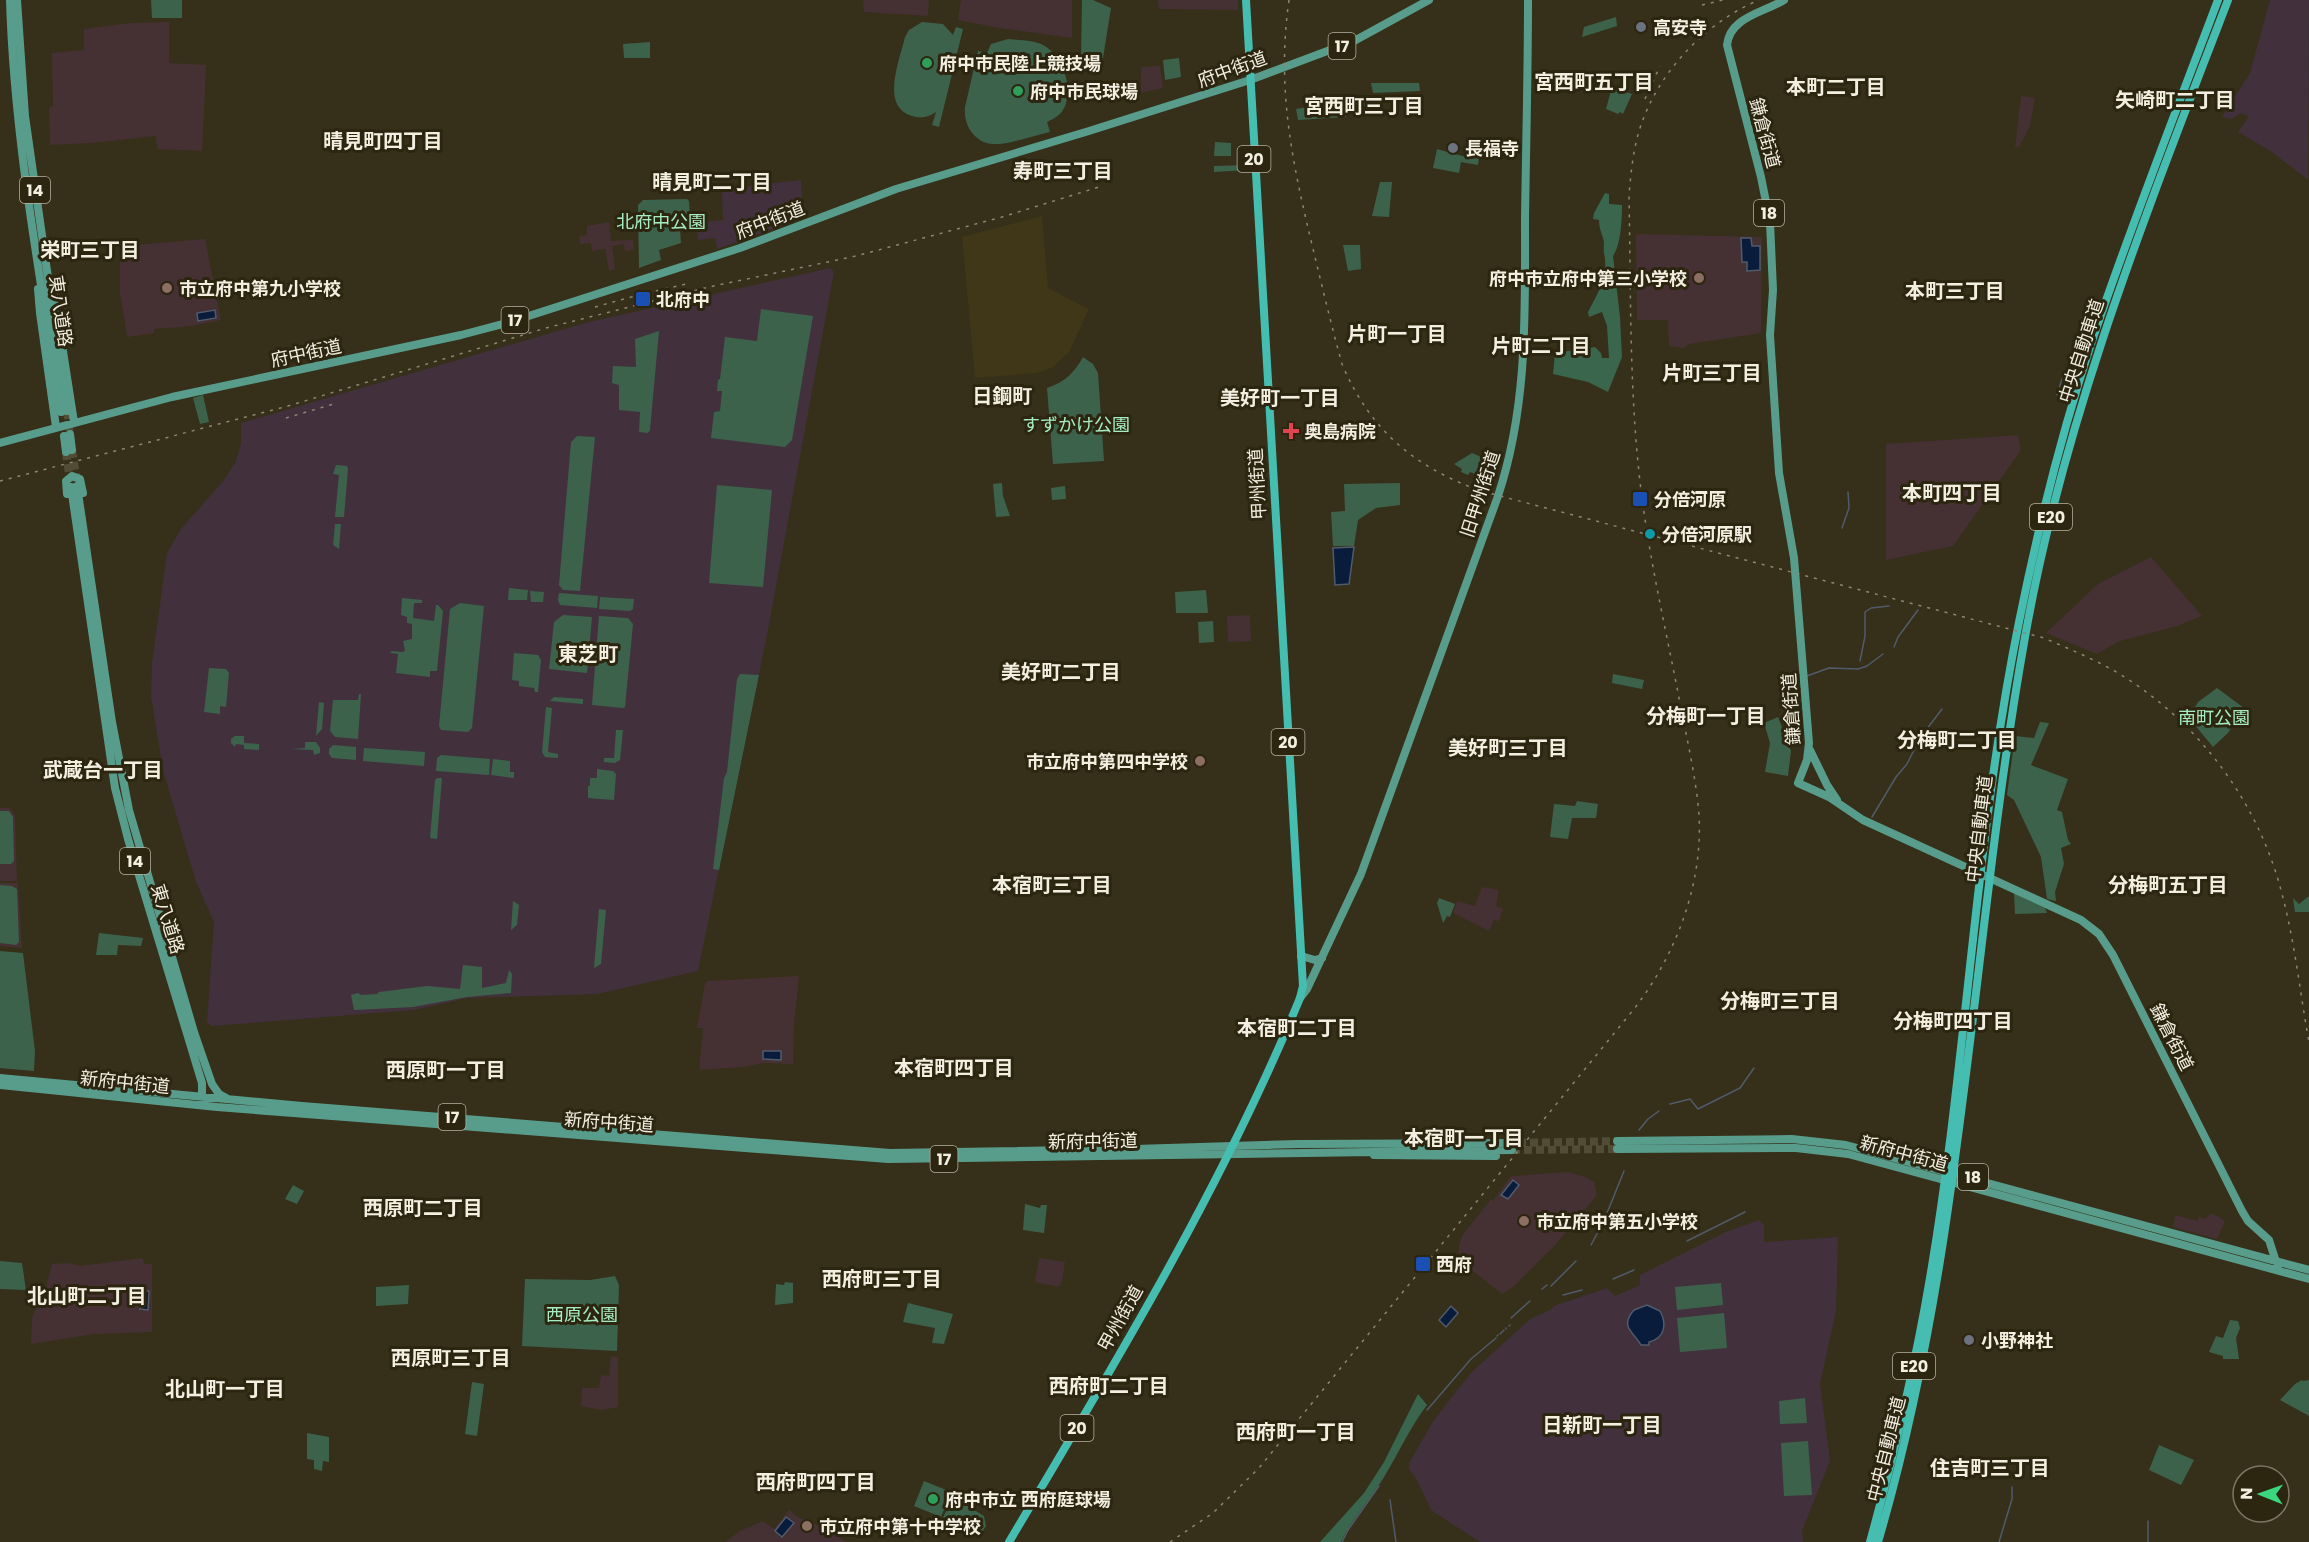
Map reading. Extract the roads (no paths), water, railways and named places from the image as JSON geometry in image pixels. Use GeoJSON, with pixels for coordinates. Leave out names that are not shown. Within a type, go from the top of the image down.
{"type":"FeatureCollection","features":[{"type":"Feature","properties":{"kind":"highway","name":"甲州街道"},"geometry":{"type":"LineString","coordinates":[[1246,0],[1302,966],[1299,1001]]}},
{"type":"Feature","properties":{"kind":"highway","name":"中央自動車道"},"geometry":{"type":"LineString","coordinates":[[1870,1542],[1903,1418],[1931,1275],[1995,768],[2018,625],[2040,524],[2090,345],[2218,0]]}},
{"type":"Feature","properties":{"kind":"highway","name":"中央自動車道"},"geometry":{"type":"LineString","coordinates":[[1878,1542],[1910,1422],[1939,1277],[1966,1088],[2003,769],[2025,636],[2046,537],[2077,418],[2099,348],[2143,224],[2228,0]]}},
{"type":"Feature","properties":{"kind":"highway","name":"20"},"geometry":{"type":"LineString","coordinates":[[1228,1155],[1299,1001]]}},
{"type":"Feature","properties":{"kind":"highway","name":"甲州街道"},"geometry":{"type":"LineString","coordinates":[[1009,1542],[1081,1420],[1228,1155]]}},
{"type":"Feature","properties":{"kind":"main road","name":"東八道路"},"geometry":{"type":"LineString","coordinates":[[10,0],[19,116],[34,233],[42,260]]}},
{"type":"Feature","properties":{"kind":"main road","name":"東八道路"},"geometry":{"type":"LineString","coordinates":[[17,0],[22,89],[42,260],[64,411]]}},
{"type":"Feature","properties":{"kind":"main road","name":"府中街道"},"geometry":{"type":"LineString","coordinates":[[0,443],[172,397],[461,335],[510,322],[740,248],[896,189],[1250,80],[1354,41],[1429,0]]}},
{"type":"Feature","properties":{"kind":"main road","name":"旧甲州街道"},"geometry":{"type":"LineString","coordinates":[[1299,1001],[1308,989],[1361,874],[1498,496],[1509,458],[1517,417],[1525,335],[1528,0]]}},
{"type":"Feature","properties":{"kind":"main road","name":"鎌倉街道"},"geometry":{"type":"LineString","coordinates":[[1784,0],[1733,28],[1727,40],[1727,51],[1764,187],[1770,222],[1773,290],[1770,335],[1779,473],[1794,558],[1809,748],[1798,783],[1840,804],[1863,820],[2081,920],[2099,934],[2113,955],[2242,1211],[2248,1221],[2269,1240],[2279,1271]]}},
{"type":"Feature","properties":{"kind":"main road"},"geometry":{"type":"LineString","coordinates":[[34,233],[33,201],[37,202]]}},
{"type":"Feature","properties":{"kind":"main road","name":"14"},"geometry":{"type":"LineString","coordinates":[[42,260],[56,302],[74,422]]}},
{"type":"Feature","properties":{"kind":"main road","name":"14"},"geometry":{"type":"LineString","coordinates":[[42,260],[40,313],[56,427]]}},
{"type":"Feature","properties":{"kind":"main road"},"geometry":{"type":"LineString","coordinates":[[67,435],[69,451]]}},
{"type":"Feature","properties":{"kind":"main road","name":"14"},"geometry":{"type":"LineString","coordinates":[[90,620],[81,592],[66,484],[67,479],[72,476],[77,476],[81,482],[98,595],[98,624]]}},
{"type":"Feature","properties":{"kind":"main road","name":"東八道路"},"geometry":{"type":"LineString","coordinates":[[203,1100],[202,1083],[119,807],[90,620],[74,486],[119,760],[136,833],[194,1032],[213,1087],[230,1100]]}},
{"type":"Feature","properties":{"kind":"main road","name":"18"},"geometry":{"type":"LineString","coordinates":[[1809,748],[1827,785],[1840,804]]}},
{"type":"Feature","properties":{"kind":"main road"},"geometry":{"type":"LineString","coordinates":[[119,760],[125,806],[123,809],[119,807]]}},
{"type":"Feature","properties":{"kind":"main road"},"geometry":{"type":"LineString","coordinates":[[136,833],[133,831],[130,834],[140,877]]}},
{"type":"Feature","properties":{"kind":"main road"},"geometry":{"type":"LineString","coordinates":[[1301,956],[1315,960],[1322,958]]}},
{"type":"Feature","properties":{"kind":"main road","name":"東八道路"},"geometry":{"type":"LineString","coordinates":[[194,1032],[207,1081],[203,1100]]}},
{"type":"Feature","properties":{"kind":"main road","name":"新府中街道"},"geometry":{"type":"LineString","coordinates":[[0,1078],[395,1121],[888,1159],[1228,1155]]}},
{"type":"Feature","properties":{"kind":"main road","name":"新府中街道"},"geometry":{"type":"LineString","coordinates":[[0,1085],[440,1116],[890,1153],[1233,1145]]}},
{"type":"Feature","properties":{"kind":"main road"},"geometry":{"type":"LineString","coordinates":[[369,1111],[401,1117],[395,1121]]}},
{"type":"Feature","properties":{"kind":"main road"},"geometry":{"type":"LineString","coordinates":[[440,1116],[434,1119],[466,1126]]}},
{"type":"Feature","properties":{"kind":"main road"},"geometry":{"type":"LineString","coordinates":[[1341,1144],[1371,1140],[1501,1138]]}},
{"type":"Feature","properties":{"kind":"main road","name":"新府中街道"},"geometry":{"type":"LineString","coordinates":[[2275,1261],[1874,1150],[1846,1145],[1792,1139],[1617,1145],[1796,1148],[1848,1154],[2279,1271]]}},
{"type":"Feature","properties":{"kind":"main road"},"geometry":{"type":"LineString","coordinates":[[1228,1155],[1515,1147],[1233,1145]]}},
{"type":"Feature","properties":{"kind":"main road"},"geometry":{"type":"LineString","coordinates":[[1363,1152],[1382,1156],[1496,1156]]}},
{"type":"Feature","properties":{"kind":"main road","name":"18"},"geometry":{"type":"LineString","coordinates":[[2275,1261],[2309,1270]]}},
{"type":"Feature","properties":{"kind":"main road","name":"18"},"geometry":{"type":"LineString","coordinates":[[2279,1271],[2309,1279]]}},
{"type":"Feature","properties":{"kind":"water"},"geometry":{"type":"Polygon","coordinates":[[[1741,238],[1751,238],[1752,246],[1760,246],[1760,270],[1747,271],[1747,262],[1742,262],[1741,238]]]}},
{"type":"Feature","properties":{"kind":"water"},"geometry":{"type":"Polygon","coordinates":[[[215,310],[216,318],[198,321],[197,313],[215,310]]]}},
{"type":"Feature","properties":{"kind":"water"},"geometry":{"type":"Polygon","coordinates":[[[1354,547],[1349,584],[1335,585],[1333,548],[1354,547]]]}},
{"type":"Feature","properties":{"kind":"water"},"geometry":{"type":"Polygon","coordinates":[[[763,1051],[781,1051],[781,1060],[763,1059],[763,1051]]]}},
{"type":"Feature","properties":{"kind":"water"},"geometry":{"type":"Polygon","coordinates":[[[1513,1180],[1519,1185],[1508,1199],[1501,1195],[1513,1180]]]}},
{"type":"Feature","properties":{"kind":"water"},"geometry":{"type":"Polygon","coordinates":[[[140,1291],[149,1291],[148,1310],[140,1309],[140,1291]]]}},
{"type":"Feature","properties":{"kind":"water"},"geometry":{"type":"Polygon","coordinates":[[[1647,1305],[1660,1311],[1664,1325],[1661,1334],[1649,1342],[1649,1345],[1641,1345],[1629,1329],[1628,1321],[1634,1310],[1647,1305]]]}},
{"type":"Feature","properties":{"kind":"water"},"geometry":{"type":"Polygon","coordinates":[[[1451,1306],[1458,1313],[1446,1327],[1439,1320],[1451,1306]]]}},
{"type":"Feature","properties":{"kind":"water"},"geometry":{"type":"Polygon","coordinates":[[[786,1517],[794,1523],[782,1537],[775,1531],[786,1517]]]}},
{"type":"Feature","properties":{"kind":"waterway"},"geometry":{"type":"LineString","coordinates":[[2057,395],[2062,379]]}},
{"type":"Feature","properties":{"kind":"waterway"},"geometry":{"type":"LineString","coordinates":[[1842,528],[1849,508],[1848,492]]}},
{"type":"Feature","properties":{"kind":"waterway"},"geometry":{"type":"LineString","coordinates":[[1860,661],[1865,636],[1865,612],[1871,608],[1889,606]]}},
{"type":"Feature","properties":{"kind":"waterway"},"geometry":{"type":"LineString","coordinates":[[1894,647],[1898,637],[1918,610]]}},
{"type":"Feature","properties":{"kind":"waterway"},"geometry":{"type":"LineString","coordinates":[[1807,676],[1829,668],[1858,669],[1867,666],[1883,654]]}},
{"type":"Feature","properties":{"kind":"waterway"},"geometry":{"type":"LineString","coordinates":[[1872,817],[1896,777],[1907,764],[1920,738],[1942,709]]}},
{"type":"Feature","properties":{"kind":"waterway"},"geometry":{"type":"LineString","coordinates":[[1670,1104],[1690,1099],[1698,1109],[1740,1088],[1754,1068]]}},
{"type":"Feature","properties":{"kind":"waterway"},"geometry":{"type":"LineString","coordinates":[[1639,1130],[1659,1111]]}},
{"type":"Feature","properties":{"kind":"waterway"},"geometry":{"type":"LineString","coordinates":[[1603,1223],[1624,1171]]}},
{"type":"Feature","properties":{"kind":"waterway"},"geometry":{"type":"LineString","coordinates":[[1687,1241],[1745,1212]]}},
{"type":"Feature","properties":{"kind":"waterway"},"geometry":{"type":"LineString","coordinates":[[1591,1245],[1599,1230]]}},
{"type":"Feature","properties":{"kind":"waterway"},"geometry":{"type":"LineString","coordinates":[[1551,1286],[1576,1261]]}},
{"type":"Feature","properties":{"kind":"waterway"},"geometry":{"type":"LineString","coordinates":[[1613,1279],[1634,1270]]}},
{"type":"Feature","properties":{"kind":"waterway"},"geometry":{"type":"LineString","coordinates":[[1542,1289],[1547,1285]]}},
{"type":"Feature","properties":{"kind":"waterway"},"geometry":{"type":"LineString","coordinates":[[1563,1295],[1582,1290]]}},
{"type":"Feature","properties":{"kind":"waterway"},"geometry":{"type":"LineString","coordinates":[[1511,1318],[1530,1301]]}},
{"type":"Feature","properties":{"kind":"waterway"},"geometry":{"type":"LineString","coordinates":[[1500,1334],[1504,1330]]}},
{"type":"Feature","properties":{"kind":"waterway"},"geometry":{"type":"LineString","coordinates":[[1427,1410],[1471,1359],[1496,1338]]}},
{"type":"Feature","properties":{"kind":"waterway"},"geometry":{"type":"LineString","coordinates":[[1342,1542],[1379,1486]]}},
{"type":"Feature","properties":{"kind":"waterway"},"geometry":{"type":"LineString","coordinates":[[1999,1542],[2012,1499],[2012,1487]]}},
{"type":"Feature","properties":{"kind":"waterway"},"geometry":{"type":"LineString","coordinates":[[1390,1500],[1396,1542]]}},
{"type":"Feature","properties":{"kind":"waterway"},"geometry":{"type":"LineString","coordinates":[[2148,1521],[2148,1542]]}},
{"type":"Feature","properties":{"kind":"tunnel"},"geometry":{"type":"LineString","coordinates":[[67,411],[70,434]]}},
{"type":"Feature","properties":{"kind":"tunnel"},"geometry":{"type":"LineString","coordinates":[[72,450],[77,481]]}},
{"type":"Feature","properties":{"kind":"tunnel"},"geometry":{"type":"LineString","coordinates":[[66,452],[70,482]]}},
{"type":"Feature","properties":{"kind":"tunnel"},"geometry":{"type":"LineString","coordinates":[[1518,1143],[1617,1141]]}},
{"type":"Feature","properties":{"kind":"tunnel"},"geometry":{"type":"LineString","coordinates":[[1512,1150],[1617,1149]]}},
{"type":"Feature","properties":{"kind":"railway"},"geometry":{"type":"LineString","coordinates":[[1289,0],[1284,66],[1289,128],[1299,190],[1342,364],[1353,387],[1381,427],[1415,458],[1481,491],[2044,638],[2118,673],[2175,715],[2199,740],[2222,768],[2258,828],[2272,860],[2287,912],[2309,1042]]}},
{"type":"Feature","properties":{"kind":"railway"},"geometry":{"type":"LineString","coordinates":[[1702,5],[1723,0]]}},
{"type":"Feature","properties":{"kind":"railway"},"geometry":{"type":"LineString","coordinates":[[1170,1542],[1213,1513],[1259,1468],[1634,1009],[1662,966],[1684,918],[1696,867],[1699,815],[1691,759],[1642,498],[1633,385],[1629,195],[1640,128],[1659,87],[1686,51],[1703,35],[1721,21],[1759,0]]}},
{"type":"Feature","properties":{"kind":"railway"},"geometry":{"type":"LineString","coordinates":[[1645,99],[1660,66]]}},
{"type":"Feature","properties":{"kind":"railway"},"geometry":{"type":"LineString","coordinates":[[0,481],[288,406],[546,328],[709,287],[856,256],[1002,217],[1099,187]]}},
{"type":"Feature","properties":{"kind":"railway"},"geometry":{"type":"LineString","coordinates":[[595,307],[691,283]]}},
{"type":"Feature","properties":{"kind":"railway"},"geometry":{"type":"LineString","coordinates":[[286,418],[337,403]]}},
{"type":"Feature","properties":{"kind":"place","name":"高安寺"},"geometry":{"type":"Point","coordinates":[1641,27]}},
{"type":"Feature","properties":{"kind":"place","name":"府中市民陸上競技場"},"geometry":{"type":"Point","coordinates":[927,63]}},
{"type":"Feature","properties":{"kind":"place","name":"府中市民球場"},"geometry":{"type":"Point","coordinates":[1018,91]}},
{"type":"Feature","properties":{"kind":"place","name":"長福寺"},"geometry":{"type":"Point","coordinates":[1453,148]}},
{"type":"Feature","properties":{"kind":"place","name":"府中市立府中第三小学校"},"geometry":{"type":"Point","coordinates":[1699,278]}},
{"type":"Feature","properties":{"kind":"place","name":"市立府中第九小学校"},"geometry":{"type":"Point","coordinates":[167,288]}},
{"type":"Feature","properties":{"kind":"place","name":"北府中"},"geometry":{"type":"Point","coordinates":[643,299]}},
{"type":"Feature","properties":{"kind":"place","name":"奥島病院"},"geometry":{"type":"Point","coordinates":[1291,431]}},
{"type":"Feature","properties":{"kind":"place","name":"分倍河原"},"geometry":{"type":"Point","coordinates":[1640,499]}},
{"type":"Feature","properties":{"kind":"place","name":"分倍河原駅"},"geometry":{"type":"Point","coordinates":[1650,534]}},
{"type":"Feature","properties":{"kind":"place","name":"市立府中第四中学校"},"geometry":{"type":"Point","coordinates":[1200,761]}},
{"type":"Feature","properties":{"kind":"place","name":"市立府中第五小学校"},"geometry":{"type":"Point","coordinates":[1524,1221]}},
{"type":"Feature","properties":{"kind":"place","name":"西府"},"geometry":{"type":"Point","coordinates":[1423,1264]}},
{"type":"Feature","properties":{"kind":"place","name":"小野神社"},"geometry":{"type":"Point","coordinates":[1969,1340]}},
{"type":"Feature","properties":{"kind":"place","name":"府中市立 西府庭球場"},"geometry":{"type":"Point","coordinates":[933,1499]}},
{"type":"Feature","properties":{"kind":"place","name":"市立府中第十中学校"},"geometry":{"type":"Point","coordinates":[807,1526]}},
{"type":"Feature","properties":{"kind":"district","name":"宮西町五丁目"},"geometry":{"type":"Point","coordinates":[1594,82]}},
{"type":"Feature","properties":{"kind":"district","name":"本町二丁目"},"geometry":{"type":"Point","coordinates":[1836,87]}},
{"type":"Feature","properties":{"kind":"district","name":"矢崎町二丁目"},"geometry":{"type":"Point","coordinates":[2175,100]}},
{"type":"Feature","properties":{"kind":"district","name":"宮西町三丁目"},"geometry":{"type":"Point","coordinates":[1364,106]}},
{"type":"Feature","properties":{"kind":"district","name":"晴見町四丁目"},"geometry":{"type":"Point","coordinates":[383,141]}},
{"type":"Feature","properties":{"kind":"district","name":"寿町三丁目"},"geometry":{"type":"Point","coordinates":[1063,171]}},
{"type":"Feature","properties":{"kind":"district","name":"晴見町二丁目"},"geometry":{"type":"Point","coordinates":[712,182]}},
{"type":"Feature","properties":{"kind":"district","name":"栄町三丁目"},"geometry":{"type":"Point","coordinates":[90,250]}},
{"type":"Feature","properties":{"kind":"district","name":"本町三丁目"},"geometry":{"type":"Point","coordinates":[1955,291]}},
{"type":"Feature","properties":{"kind":"district","name":"片町一丁目"},"geometry":{"type":"Point","coordinates":[1397,334]}},
{"type":"Feature","properties":{"kind":"district","name":"片町二丁目"},"geometry":{"type":"Point","coordinates":[1541,346]}},
{"type":"Feature","properties":{"kind":"district","name":"片町三丁目"},"geometry":{"type":"Point","coordinates":[1712,373]}},
{"type":"Feature","properties":{"kind":"district","name":"日鋼町"},"geometry":{"type":"Point","coordinates":[1002,396]}},
{"type":"Feature","properties":{"kind":"district","name":"美好町一丁目"},"geometry":{"type":"Point","coordinates":[1280,398]}},
{"type":"Feature","properties":{"kind":"district","name":"本町四丁目"},"geometry":{"type":"Point","coordinates":[1952,493]}},
{"type":"Feature","properties":{"kind":"district","name":"東芝町"},"geometry":{"type":"Point","coordinates":[588,654]}},
{"type":"Feature","properties":{"kind":"district","name":"美好町二丁目"},"geometry":{"type":"Point","coordinates":[1061,672]}},
{"type":"Feature","properties":{"kind":"district","name":"分梅町一丁目"},"geometry":{"type":"Point","coordinates":[1706,716]}},
{"type":"Feature","properties":{"kind":"district","name":"分梅町二丁目"},"geometry":{"type":"Point","coordinates":[1957,740]}},
{"type":"Feature","properties":{"kind":"district","name":"美好町三丁目"},"geometry":{"type":"Point","coordinates":[1508,748]}},
{"type":"Feature","properties":{"kind":"district","name":"武蔵台一丁目"},"geometry":{"type":"Point","coordinates":[103,770]}},
{"type":"Feature","properties":{"kind":"district","name":"本宿町三丁目"},"geometry":{"type":"Point","coordinates":[1052,885]}},
{"type":"Feature","properties":{"kind":"district","name":"分梅町五丁目"},"geometry":{"type":"Point","coordinates":[2168,885]}},
{"type":"Feature","properties":{"kind":"district","name":"分梅町三丁目"},"geometry":{"type":"Point","coordinates":[1780,1001]}},
{"type":"Feature","properties":{"kind":"district","name":"分梅町四丁目"},"geometry":{"type":"Point","coordinates":[1953,1021]}},
{"type":"Feature","properties":{"kind":"district","name":"本宿町二丁目"},"geometry":{"type":"Point","coordinates":[1297,1028]}},
{"type":"Feature","properties":{"kind":"district","name":"本宿町四丁目"},"geometry":{"type":"Point","coordinates":[954,1068]}},
{"type":"Feature","properties":{"kind":"district","name":"西原町一丁目"},"geometry":{"type":"Point","coordinates":[446,1070]}},
{"type":"Feature","properties":{"kind":"district","name":"本宿町一丁目"},"geometry":{"type":"Point","coordinates":[1464,1138]}},
{"type":"Feature","properties":{"kind":"district","name":"西原町二丁目"},"geometry":{"type":"Point","coordinates":[423,1208]}},
{"type":"Feature","properties":{"kind":"district","name":"西府町三丁目"},"geometry":{"type":"Point","coordinates":[882,1279]}},
{"type":"Feature","properties":{"kind":"district","name":"北山町二丁目"},"geometry":{"type":"Point","coordinates":[87,1296]}},
{"type":"Feature","properties":{"kind":"district","name":"西原町三丁目"},"geometry":{"type":"Point","coordinates":[451,1358]}},
{"type":"Feature","properties":{"kind":"district","name":"西府町二丁目"},"geometry":{"type":"Point","coordinates":[1109,1386]}},
{"type":"Feature","properties":{"kind":"district","name":"北山町一丁目"},"geometry":{"type":"Point","coordinates":[225,1389]}},
{"type":"Feature","properties":{"kind":"district","name":"日新町一丁目"},"geometry":{"type":"Point","coordinates":[1602,1425]}},
{"type":"Feature","properties":{"kind":"district","name":"西府町一丁目"},"geometry":{"type":"Point","coordinates":[1296,1432]}},
{"type":"Feature","properties":{"kind":"district","name":"住吉町三丁目"},"geometry":{"type":"Point","coordinates":[1990,1468]}},
{"type":"Feature","properties":{"kind":"district","name":"西府町四丁目"},"geometry":{"type":"Point","coordinates":[816,1482]}},
{"type":"Feature","properties":{"kind":"park label","name":"北府中公園"},"geometry":{"type":"Point","coordinates":[661,221]}},
{"type":"Feature","properties":{"kind":"park label","name":"すずかけ公園"},"geometry":{"type":"Point","coordinates":[1076,424]}},
{"type":"Feature","properties":{"kind":"park label","name":"南町公園"},"geometry":{"type":"Point","coordinates":[2214,717]}},
{"type":"Feature","properties":{"kind":"park label","name":"西原公園"},"geometry":{"type":"Point","coordinates":[582,1314]}}]}
